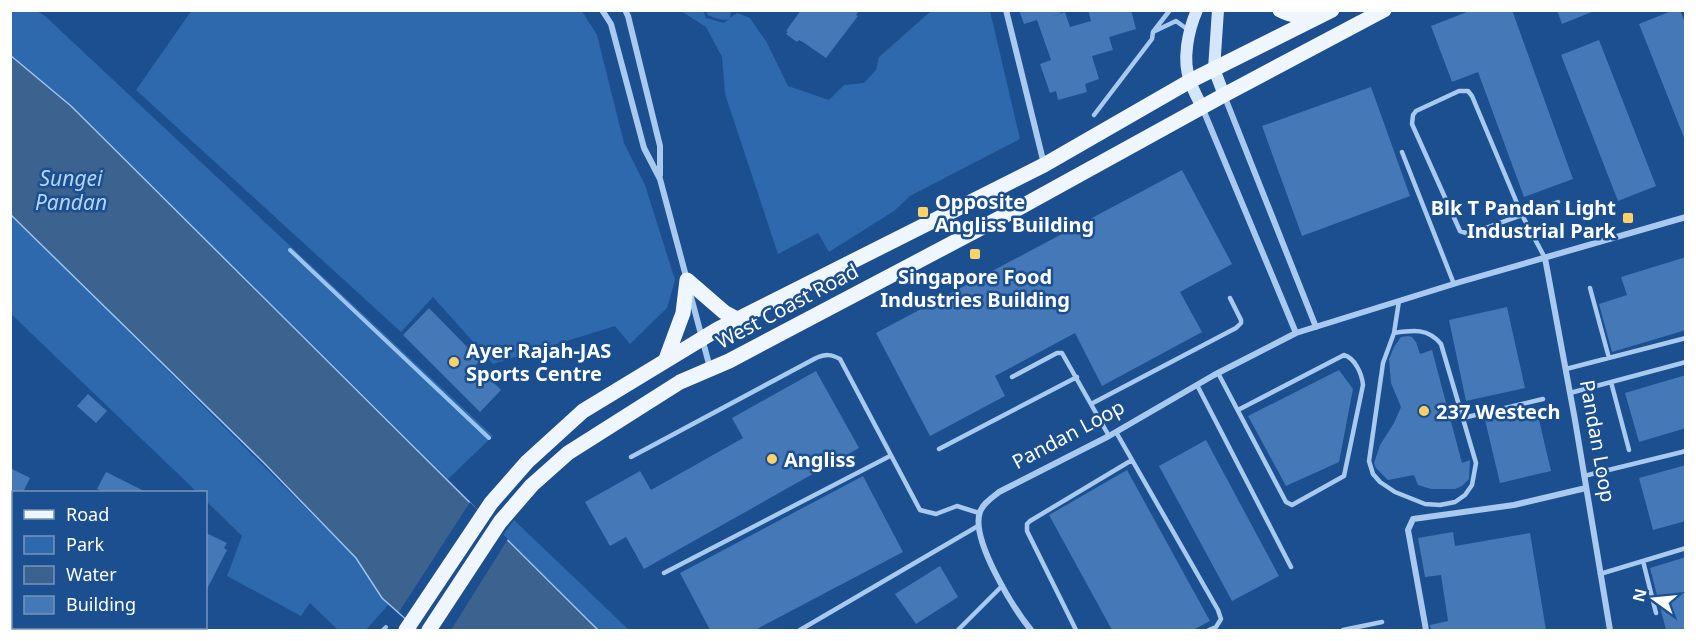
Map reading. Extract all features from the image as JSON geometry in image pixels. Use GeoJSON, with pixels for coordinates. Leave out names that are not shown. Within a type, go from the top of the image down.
{"type":"FeatureCollection","features":[{"type":"Feature","properties":{"kind":"main road"},"geometry":{"type":"LineString","coordinates":[[1280,10],[1291,15],[1304,16],[1330,10]]}},
{"type":"Feature","properties":{"kind":"main road","name":"West Coast Road"},"geometry":{"type":"LineString","coordinates":[[407,629],[487,509],[527,462],[584,411],[666,359],[737,319],[1044,165],[1190,81],[1330,10]]}},
{"type":"Feature","properties":{"kind":"main road","name":"West Coast Road"},"geometry":{"type":"LineString","coordinates":[[429,630],[500,522],[532,485],[568,453],[680,382],[710,369],[1017,209],[1384,10]]}},
{"type":"Feature","properties":{"kind":"main road"},"geometry":{"type":"LineString","coordinates":[[687,280],[724,312],[737,319]]}},
{"type":"Feature","properties":{"kind":"main road"},"geometry":{"type":"LineString","coordinates":[[666,359],[683,313],[687,280]]}},
{"type":"Feature","properties":{"kind":"street"},"geometry":{"type":"LineString","coordinates":[[602,10],[611,24],[644,148],[660,179],[710,369]]}},
{"type":"Feature","properties":{"kind":"street"},"geometry":{"type":"LineString","coordinates":[[625,10],[660,146],[660,179]]}},
{"type":"Feature","properties":{"kind":"street"},"geometry":{"type":"LineString","coordinates":[[1006,10],[1044,165]]}},
{"type":"Feature","properties":{"kind":"street"},"geometry":{"type":"LineString","coordinates":[[1197,10],[1190,32],[1187,69],[1190,81],[1296,333]]}},
{"type":"Feature","properties":{"kind":"street"},"geometry":{"type":"LineString","coordinates":[[1218,10],[1214,69],[1316,327]]}},
{"type":"Feature","properties":{"kind":"street","name":"Pandan Loop"},"geometry":{"type":"LineString","coordinates":[[979,513],[984,505],[999,492],[1109,436],[1218,373],[1296,333],[1454,284],[1686,217]]}},
{"type":"Feature","properties":{"kind":"street","name":"Pandan Loop"},"geometry":{"type":"LineString","coordinates":[[1545,258],[1610,630]]}},
{"type":"Feature","properties":{"kind":"street"},"geometry":{"type":"LineString","coordinates":[[1426,630],[1408,530],[1413,519],[1514,505],[1586,488]]}},
{"type":"Feature","properties":{"kind":"street"},"geometry":{"type":"LineString","coordinates":[[979,513],[978,526],[982,543],[1002,586],[1031,630]]}},
{"type":"Feature","properties":{"kind":"lane"},"geometry":{"type":"LineString","coordinates":[[1094,115],[1152,39],[1153,32],[1170,10]]}},
{"type":"Feature","properties":{"kind":"lane"},"geometry":{"type":"LineString","coordinates":[[1153,32],[1176,21],[1190,32]]}},
{"type":"Feature","properties":{"kind":"lane"},"geometry":{"type":"LineString","coordinates":[[1545,258],[1522,215],[1468,91],[1459,91],[1416,111],[1413,115],[1412,124],[1460,231],[1469,234],[1522,215],[1558,202]]}},
{"type":"Feature","properties":{"kind":"lane"},"geometry":{"type":"LineString","coordinates":[[1402,152],[1454,284]]}},
{"type":"Feature","properties":{"kind":"lane"},"geometry":{"type":"LineString","coordinates":[[1590,288],[1609,358]]}},
{"type":"Feature","properties":{"kind":"lane"},"geometry":{"type":"LineString","coordinates":[[1091,404],[1236,328],[1241,320],[1230,298]]}},
{"type":"Feature","properties":{"kind":"lane"},"geometry":{"type":"LineString","coordinates":[[1394,333],[1422,331],[1435,337],[1441,344],[1476,463],[1472,485],[1465,495],[1455,502],[1440,506],[1425,504],[1395,492],[1372,474],[1369,461],[1383,363],[1394,333],[1399,301]]}},
{"type":"Feature","properties":{"kind":"lane"},"geometry":{"type":"LineString","coordinates":[[1566,369],[1686,338]]}},
{"type":"Feature","properties":{"kind":"lane"},"geometry":{"type":"LineString","coordinates":[[1012,377],[1060,352],[1065,356],[1109,436]]}},
{"type":"Feature","properties":{"kind":"lane"},"geometry":{"type":"LineString","coordinates":[[631,457],[816,358],[827,355],[840,359],[920,510],[936,514],[957,506],[979,513]]}},
{"type":"Feature","properties":{"kind":"lane"},"geometry":{"type":"LineString","coordinates":[[1218,373],[1287,502],[1292,505],[1344,476],[1363,385],[1362,379],[1353,360],[1344,355],[1238,410]]}},
{"type":"Feature","properties":{"kind":"lane"},"geometry":{"type":"LineString","coordinates":[[1570,393],[1686,362]]}},
{"type":"Feature","properties":{"kind":"lane"},"geometry":{"type":"LineString","coordinates":[[939,449],[1077,377]]}},
{"type":"Feature","properties":{"kind":"lane"},"geometry":{"type":"LineString","coordinates":[[1611,382],[1629,450]]}},
{"type":"Feature","properties":{"kind":"lane"},"geometry":{"type":"LineString","coordinates":[[1197,385],[1291,567]]}},
{"type":"Feature","properties":{"kind":"lane"},"geometry":{"type":"LineString","coordinates":[[1463,418],[1543,399]]}},
{"type":"Feature","properties":{"kind":"lane"},"geometry":{"type":"LineString","coordinates":[[1116,432],[1221,615],[1220,623],[1209,630]]}},
{"type":"Feature","properties":{"kind":"lane"},"geometry":{"type":"LineString","coordinates":[[1584,476],[1686,451]]}},
{"type":"Feature","properties":{"kind":"lane"},"geometry":{"type":"LineString","coordinates":[[664,573],[890,456]]}},
{"type":"Feature","properties":{"kind":"lane"},"geometry":{"type":"LineString","coordinates":[[1076,630],[1027,531],[1027,524],[1132,460]]}},
{"type":"Feature","properties":{"kind":"lane"},"geometry":{"type":"LineString","coordinates":[[800,630],[978,526]]}},
{"type":"Feature","properties":{"kind":"lane"},"geometry":{"type":"LineString","coordinates":[[1600,574],[1686,548]]}},
{"type":"Feature","properties":{"kind":"lane"},"geometry":{"type":"LineString","coordinates":[[1643,561],[1656,612]]}},
{"type":"Feature","properties":{"kind":"lane"},"geometry":{"type":"LineString","coordinates":[[958,630],[1002,586]]}},
{"type":"Feature","properties":{"kind":"lane"},"geometry":{"type":"LineString","coordinates":[[1343,630],[1382,622]]}},
{"type":"Feature","properties":{"kind":"green space"},"geometry":{"type":"Polygon","coordinates":[[[192,10],[582,11],[597,35],[624,143],[645,185],[675,280],[667,308],[630,344],[615,326],[493,364],[433,297],[401,332],[136,90],[192,10]]]}},
{"type":"Feature","properties":{"kind":"green space"},"geometry":{"type":"Polygon","coordinates":[[[10,11],[37,11],[45,16],[493,436],[448,479],[71,106],[11,55],[10,11]]]}},
{"type":"Feature","properties":{"kind":"green space"},"geometry":{"type":"Polygon","coordinates":[[[681,11],[703,11],[706,18],[724,23],[729,19],[716,18],[708,15],[706,11],[731,11],[730,18],[737,13],[750,18],[766,41],[788,86],[829,100],[844,85],[864,83],[876,70],[879,57],[931,11],[990,11],[1020,139],[910,196],[894,211],[829,252],[818,233],[778,254],[725,94],[722,57],[706,27],[681,11]]]}},
{"type":"Feature","properties":{"kind":"green space"},"geometry":{"type":"Polygon","coordinates":[[[10,214],[356,558],[389,604],[366,630],[338,630],[310,603],[301,616],[227,576],[242,536],[207,502],[207,491],[196,491],[11,314],[10,214]]]}},
{"type":"Feature","properties":{"kind":"green space"},"geometry":{"type":"Polygon","coordinates":[[[514,520],[629,630],[599,630],[503,535],[514,520]]]}},
{"type":"Feature","properties":{"kind":"water","name":"Sungei Pandan"},"geometry":{"type":"Polygon","coordinates":[[[10,55],[71,106],[598,630],[418,630],[382,598],[356,558],[264,463],[11,215],[10,55]]]}},
{"type":"Feature","properties":{"kind":"pier"},"geometry":{"type":"Polygon","coordinates":[[[470,502],[508,539],[451,630],[418,630],[399,612],[470,502]]]}},
{"type":"Feature","properties":{"kind":"building"},"geometry":{"type":"Polygon","coordinates":[[[801,10],[859,10],[856,15],[858,16],[826,58],[803,42],[799,40],[797,42],[786,34],[801,10]]]}},
{"type":"Feature","properties":{"kind":"building"},"geometry":{"type":"Polygon","coordinates":[[[1019,10],[1060,10],[1061,13],[1051,17],[1065,12],[1070,27],[1091,21],[1088,10],[1131,10],[1136,29],[1109,37],[1113,50],[1092,56],[1099,79],[1085,84],[1087,92],[1058,100],[1056,91],[1050,93],[1040,64],[1051,60],[1037,20],[1024,24],[1019,10]]]}},
{"type":"Feature","properties":{"kind":"building"},"geometry":{"type":"Polygon","coordinates":[[[1472,10],[1512,10],[1573,179],[1524,197],[1478,72],[1452,82],[1431,26],[1472,10]]]}},
{"type":"Feature","properties":{"kind":"building"},"geometry":{"type":"Polygon","coordinates":[[[1557,10],[1594,10],[1594,11],[1562,24],[1557,10]]]}},
{"type":"Feature","properties":{"kind":"building"},"geometry":{"type":"Polygon","coordinates":[[[1674,10],[1680,10],[1686,25],[1685,140],[1639,24],[1674,10]]]}},
{"type":"Feature","properties":{"kind":"building"},"geometry":{"type":"Polygon","coordinates":[[[1599,40],[1656,186],[1618,201],[1561,55],[1599,40]]]}},
{"type":"Feature","properties":{"kind":"building"},"geometry":{"type":"Polygon","coordinates":[[[1371,87],[1410,196],[1302,236],[1262,126],[1371,87]]]}},
{"type":"Feature","properties":{"kind":"building"},"geometry":{"type":"Polygon","coordinates":[[[1182,170],[1232,264],[1180,292],[1202,332],[1102,386],[1075,333],[995,376],[1005,396],[930,436],[876,333],[1182,170]]]}},
{"type":"Feature","properties":{"kind":"building"},"geometry":{"type":"Polygon","coordinates":[[[1686,257],[1686,330],[1612,352],[1599,304],[1627,295],[1621,277],[1686,257]]]}},
{"type":"Feature","properties":{"kind":"building"},"geometry":{"type":"Polygon","coordinates":[[[1507,307],[1525,388],[1466,401],[1449,320],[1507,307]]]}},
{"type":"Feature","properties":{"kind":"building","name":"Ayer Rajah-JAS Sports Centre"},"geometry":{"type":"Polygon","coordinates":[[[429,308],[480,360],[476,365],[501,390],[480,412],[403,335],[429,308]]]}},
{"type":"Feature","properties":{"kind":"building","name":"237 Westech"},"geometry":{"type":"Polygon","coordinates":[[[1408,336],[1416,342],[1420,354],[1432,350],[1462,463],[1470,460],[1469,479],[1455,489],[1431,489],[1418,485],[1414,475],[1388,480],[1374,463],[1380,445],[1401,407],[1391,383],[1389,359],[1401,337],[1408,336]]]}},
{"type":"Feature","properties":{"kind":"building"},"geometry":{"type":"Polygon","coordinates":[[[1339,370],[1353,389],[1339,462],[1286,486],[1248,416],[1339,370]]]}},
{"type":"Feature","properties":{"kind":"building","name":"Angliss"},"geometry":{"type":"Polygon","coordinates":[[[816,371],[859,448],[644,569],[626,537],[610,546],[585,502],[640,471],[651,490],[743,438],[732,418],[816,371]]]}},
{"type":"Feature","properties":{"kind":"building"},"geometry":{"type":"Polygon","coordinates":[[[1686,375],[1686,428],[1639,442],[1625,393],[1686,375]]]}},
{"type":"Feature","properties":{"kind":"building"},"geometry":{"type":"Polygon","coordinates":[[[88,394],[107,411],[96,423],[77,406],[88,394]]]}},
{"type":"Feature","properties":{"kind":"building"},"geometry":{"type":"Polygon","coordinates":[[[1536,407],[1551,471],[1500,483],[1485,420],[1536,407]]]}},
{"type":"Feature","properties":{"kind":"building"},"geometry":{"type":"Polygon","coordinates":[[[1206,440],[1279,576],[1232,601],[1159,466],[1206,440]]]}},
{"type":"Feature","properties":{"kind":"building"},"geometry":{"type":"Polygon","coordinates":[[[1686,465],[1686,521],[1653,530],[1639,478],[1686,465]]]}},
{"type":"Feature","properties":{"kind":"building"},"geometry":{"type":"Polygon","coordinates":[[[10,468],[30,478],[24,491],[10,492],[10,468]]]}},
{"type":"Feature","properties":{"kind":"building"},"geometry":{"type":"Polygon","coordinates":[[[1127,470],[1210,621],[1193,630],[1112,630],[1049,515],[1127,470]]]}},
{"type":"Feature","properties":{"kind":"building"},"geometry":{"type":"Polygon","coordinates":[[[106,472],[144,491],[102,491],[97,489],[106,472]]]}},
{"type":"Feature","properties":{"kind":"building"},"geometry":{"type":"Polygon","coordinates":[[[863,476],[903,552],[755,630],[710,630],[680,573],[863,476]]]}},
{"type":"Feature","properties":{"kind":"building"},"geometry":{"type":"Polygon","coordinates":[[[1453,532],[1455,546],[1530,533],[1546,630],[1431,630],[1430,625],[1448,621],[1441,575],[1425,577],[1418,538],[1453,532]]]}},
{"type":"Feature","properties":{"kind":"building"},"geometry":{"type":"Polygon","coordinates":[[[207,533],[227,543],[224,548],[227,550],[207,589],[207,533]]]}},
{"type":"Feature","properties":{"kind":"building"},"geometry":{"type":"Polygon","coordinates":[[[1686,557],[1686,630],[1666,630],[1650,568],[1686,557]]]}},
{"type":"Feature","properties":{"kind":"building"},"geometry":{"type":"Polygon","coordinates":[[[940,566],[958,597],[916,624],[895,594],[940,566]]]}},
{"type":"Feature","properties":{"kind":"waterway"},"geometry":{"type":"LineString","coordinates":[[290,250],[489,438]]}},
{"type":"Feature","properties":{"kind":"waterway"},"geometry":{"type":"LineString","coordinates":[[383,630],[386,627]]}},
{"type":"Feature","properties":{"kind":"place","name":"Opposite Angliss Building"},"geometry":{"type":"Point","coordinates":[923,212]}},
{"type":"Feature","properties":{"kind":"place","name":"Blk T Pandan Light Industrial Park"},"geometry":{"type":"Point","coordinates":[1628,218]}},
{"type":"Feature","properties":{"kind":"place","name":"Singapore Food Industries Building"},"geometry":{"type":"Point","coordinates":[975,254]}},
{"type":"Feature","properties":{"kind":"place","name":"Ayer Rajah-JAS Sports Centre"},"geometry":{"type":"Point","coordinates":[454,362]}},
{"type":"Feature","properties":{"kind":"place","name":"237 Westech"},"geometry":{"type":"Point","coordinates":[1424,411]}},
{"type":"Feature","properties":{"kind":"place","name":"Angliss"},"geometry":{"type":"Point","coordinates":[772,459]}}]}
